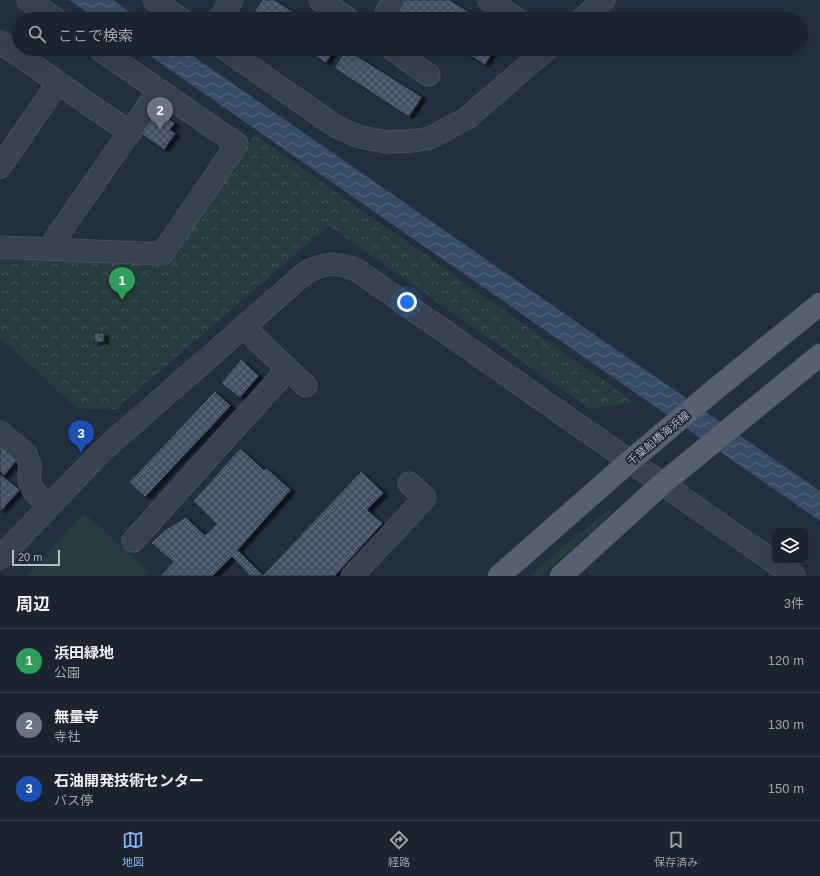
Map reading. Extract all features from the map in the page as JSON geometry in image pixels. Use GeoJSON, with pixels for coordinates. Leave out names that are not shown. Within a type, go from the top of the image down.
{"type":"FeatureCollection","features":[{"type":"Feature","properties":{"kind":"main road","name":"千葉船橋海浜線"},"geometry":{"type":"LineString","coordinates":[[499,576],[630,461],[820,304]]}},
{"type":"Feature","properties":{"kind":"main road"},"geometry":{"type":"LineString","coordinates":[[561,576],[662,484],[820,355]]}},
{"type":"Feature","properties":{"kind":"street"},"geometry":{"type":"LineString","coordinates":[[28,0],[46,12]]}},
{"type":"Feature","properties":{"kind":"street"},"geometry":{"type":"LineString","coordinates":[[154,0],[171,12]]}},
{"type":"Feature","properties":{"kind":"street"},"geometry":{"type":"LineString","coordinates":[[224,12],[232,0]]}},
{"type":"Feature","properties":{"kind":"street"},"geometry":{"type":"LineString","coordinates":[[320,0],[338,12]]}},
{"type":"Feature","properties":{"kind":"street"},"geometry":{"type":"LineString","coordinates":[[386,12],[393,0]]}},
{"type":"Feature","properties":{"kind":"street"},"geometry":{"type":"LineString","coordinates":[[489,0],[507,12]]}},
{"type":"Feature","properties":{"kind":"street"},"geometry":{"type":"LineString","coordinates":[[590,12],[604,0]]}},
{"type":"Feature","properties":{"kind":"street"},"geometry":{"type":"LineString","coordinates":[[0,42],[12,50]]}},
{"type":"Feature","properties":{"kind":"street"},"geometry":{"type":"LineString","coordinates":[[20,56],[130,133]]}},
{"type":"Feature","properties":{"kind":"street"},"geometry":{"type":"LineString","coordinates":[[0,247],[162,254],[238,144],[109,56]]}},
{"type":"Feature","properties":{"kind":"street"},"geometry":{"type":"LineString","coordinates":[[235,56],[335,126],[360,137],[387,142],[412,141],[430,138],[467,118],[539,56]]}},
{"type":"Feature","properties":{"kind":"street"},"geometry":{"type":"LineString","coordinates":[[402,56],[429,75]]}},
{"type":"Feature","properties":{"kind":"street"},"geometry":{"type":"LineString","coordinates":[[0,167],[58,83]]}},
{"type":"Feature","properties":{"kind":"street"},"geometry":{"type":"LineString","coordinates":[[54,249],[55,239],[159,90]]}},
{"type":"Feature","properties":{"kind":"street"},"geometry":{"type":"LineString","coordinates":[[0,558],[100,454],[243,327],[305,273],[317,266],[332,264],[348,266],[364,275],[794,576]]}},
{"type":"Feature","properties":{"kind":"street"},"geometry":{"type":"LineString","coordinates":[[243,327],[306,386]]}},
{"type":"Feature","properties":{"kind":"street"},"geometry":{"type":"LineString","coordinates":[[133,541],[288,369]]}},
{"type":"Feature","properties":{"kind":"street"},"geometry":{"type":"LineString","coordinates":[[0,432],[26,454],[30,465],[29,481],[33,490],[49,507]]}},
{"type":"Feature","properties":{"kind":"street"},"geometry":{"type":"LineString","coordinates":[[352,576],[425,498],[409,483]]}},
{"type":"Feature","properties":{"kind":"green space"},"geometry":{"type":"Polygon","coordinates":[[[255,135],[634,402],[590,409],[329,226],[116,409],[77,408],[0,338],[0,256],[167,262],[255,135]]]}},
{"type":"Feature","properties":{"kind":"green space"},"geometry":{"type":"Polygon","coordinates":[[[608,510],[611,512],[610,514],[541,576],[529,576],[608,510]]]}},
{"type":"Feature","properties":{"kind":"green space"},"geometry":{"type":"Polygon","coordinates":[[[84,513],[149,571],[144,576],[26,576],[84,513]]]}},
{"type":"Feature","properties":{"kind":"water"},"geometry":{"type":"Polygon","coordinates":[[[69,0],[113,0],[130,12],[87,12],[69,0]]]}},
{"type":"Feature","properties":{"kind":"water"},"geometry":{"type":"Polygon","coordinates":[[[150,56],[193,56],[820,491],[820,521],[150,56]]]}},
{"type":"Feature","properties":{"kind":"building"},"geometry":{"type":"Polygon","coordinates":[[[262,0],[275,0],[293,12],[254,12],[262,0]]]}},
{"type":"Feature","properties":{"kind":"building"},"geometry":{"type":"Polygon","coordinates":[[[405,0],[450,0],[469,12],[400,12],[398,11],[405,0]]]}},
{"type":"Feature","properties":{"kind":"building"},"geometry":{"type":"Polygon","coordinates":[[[315,56],[330,56],[326,63],[315,56]]]}},
{"type":"Feature","properties":{"kind":"building"},"geometry":{"type":"Polygon","coordinates":[[[342,56],[357,56],[422,97],[409,117],[334,68],[342,56]]]}},
{"type":"Feature","properties":{"kind":"building"},"geometry":{"type":"Polygon","coordinates":[[[470,56],[491,56],[485,65],[470,56]]]}},
{"type":"Feature","properties":{"kind":"building"},"geometry":{"type":"Polygon","coordinates":[[[150,112],[156,116],[159,112],[175,123],[170,130],[176,133],[164,150],[137,131],[150,112]]]}},
{"type":"Feature","properties":{"kind":"building"},"geometry":{"type":"Polygon","coordinates":[[[94,333],[104,333],[104,342],[94,342],[94,333]]]}},
{"type":"Feature","properties":{"kind":"building"},"geometry":{"type":"Polygon","coordinates":[[[241,359],[259,376],[240,398],[221,383],[241,359]]]}},
{"type":"Feature","properties":{"kind":"building"},"geometry":{"type":"Polygon","coordinates":[[[215,391],[231,406],[145,497],[129,482],[215,391]]]}},
{"type":"Feature","properties":{"kind":"building"},"geometry":{"type":"Polygon","coordinates":[[[0,444],[18,459],[4,476],[0,472],[0,444]]]}},
{"type":"Feature","properties":{"kind":"building"},"geometry":{"type":"Polygon","coordinates":[[[240,448],[264,470],[267,468],[291,490],[238,550],[263,575],[361,471],[384,493],[367,510],[383,523],[335,576],[250,576],[232,557],[213,576],[160,576],[173,562],[151,543],[166,529],[186,517],[205,535],[216,524],[193,501],[240,448]]]}},
{"type":"Feature","properties":{"kind":"building"},"geometry":{"type":"Polygon","coordinates":[[[0,474],[20,490],[0,512],[0,474]]]}},
{"type":"Feature","properties":{"kind":"place","name":"無量寺"},"geometry":{"type":"Point","coordinates":[160,130]}},
{"type":"Feature","properties":{"kind":"place","name":"浜田緑地"},"geometry":{"type":"Point","coordinates":[122,300]}},
{"type":"Feature","properties":{"kind":"place","name":"石油開発技術センター"},"geometry":{"type":"Point","coordinates":[81,453]}}]}
